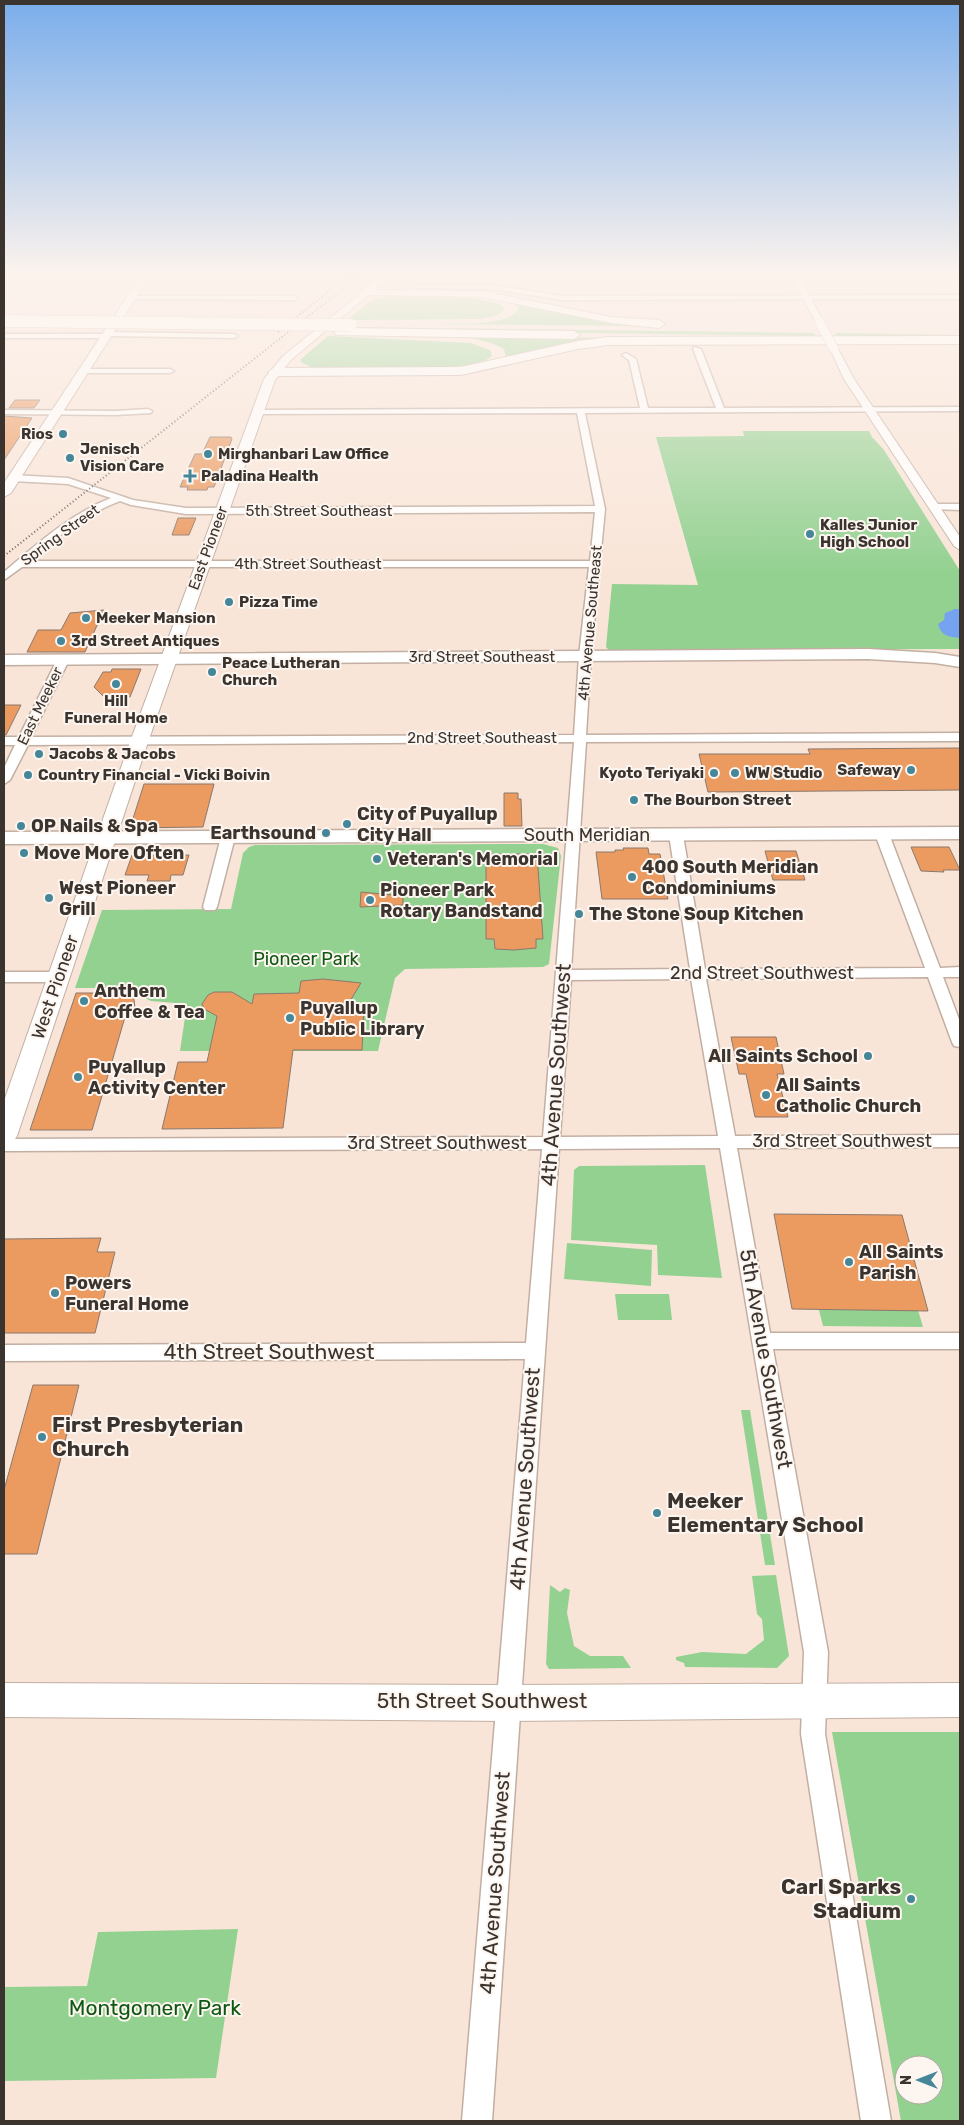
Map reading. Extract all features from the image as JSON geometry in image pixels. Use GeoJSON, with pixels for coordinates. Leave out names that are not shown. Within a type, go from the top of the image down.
{"type":"FeatureCollection","features":[{"type":"Feature","properties":{"kind":"main road"},"geometry":{"type":"LineString","coordinates":[[4,493],[8,478],[83,373]]}},
{"type":"Feature","properties":{"kind":"main road","name":"East Pioneer"},"geometry":{"type":"LineString","coordinates":[[107,838],[221,511],[274,373]]}},
{"type":"Feature","properties":{"kind":"main road","name":"3rd Street Southeast"},"geometry":{"type":"LineString","coordinates":[[4,660],[64,658],[868,654],[935,658],[960,662]]}},
{"type":"Feature","properties":{"kind":"main road","name":"South Meridian"},"geometry":{"type":"LineString","coordinates":[[4,838],[960,833]]}},
{"type":"Feature","properties":{"kind":"main road","name":"West Pioneer"},"geometry":{"type":"LineString","coordinates":[[4,1136],[107,838]]}},
{"type":"Feature","properties":{"kind":"main road","name":"5th Street Southwest"},"geometry":{"type":"LineString","coordinates":[[4,1700],[508,1702],[960,1700]]}},
{"type":"Feature","properties":{"kind":"street"},"geometry":{"type":"LineString","coordinates":[[636,373],[646,410]]}},
{"type":"Feature","properties":{"kind":"street"},"geometry":{"type":"LineString","coordinates":[[706,373],[721,410]]}},
{"type":"Feature","properties":{"kind":"street"},"geometry":{"type":"LineString","coordinates":[[846,373],[960,546]]}},
{"type":"Feature","properties":{"kind":"street"},"geometry":{"type":"LineString","coordinates":[[258,412],[960,409]]}},
{"type":"Feature","properties":{"kind":"street"},"geometry":{"type":"LineString","coordinates":[[4,412],[148,411]]}},
{"type":"Feature","properties":{"kind":"street","name":"4th Avenue Southeast"},"geometry":{"type":"LineString","coordinates":[[574,836],[585,656],[600,509],[581,411]]}},
{"type":"Feature","properties":{"kind":"street","name":"5th Street Southeast"},"geometry":{"type":"LineString","coordinates":[[8,478],[68,481],[119,498],[167,509],[221,511],[600,509]]}},
{"type":"Feature","properties":{"kind":"street","name":"Spring Street"},"geometry":{"type":"LineString","coordinates":[[4,577],[86,512],[105,502],[119,498]]}},
{"type":"Feature","properties":{"kind":"street"},"geometry":{"type":"LineString","coordinates":[[935,508],[960,507]]}},
{"type":"Feature","properties":{"kind":"street","name":"4th Street Southeast"},"geometry":{"type":"LineString","coordinates":[[20,564],[595,564]]}},
{"type":"Feature","properties":{"kind":"street","name":"East Meeker"},"geometry":{"type":"LineString","coordinates":[[4,780],[64,658]]}},
{"type":"Feature","properties":{"kind":"street","name":"2nd Street Southeast"},"geometry":{"type":"LineString","coordinates":[[4,741],[581,737],[960,737]]}},
{"type":"Feature","properties":{"kind":"street"},"geometry":{"type":"LineString","coordinates":[[882,834],[960,1042]]}},
{"type":"Feature","properties":{"kind":"street","name":"5th Avenue Southwest"},"geometry":{"type":"LineString","coordinates":[[676,835],[698,974],[816,1652],[813,1734],[876,2121]]}},
{"type":"Feature","properties":{"kind":"street","name":"4th Avenue Southwest"},"geometry":{"type":"LineString","coordinates":[[477,2121],[574,836]]}},
{"type":"Feature","properties":{"kind":"street"},"geometry":{"type":"LineString","coordinates":[[210,907],[228,837]]}},
{"type":"Feature","properties":{"kind":"street","name":"2nd Street Southwest"},"geometry":{"type":"LineString","coordinates":[[563,974],[960,972]]}},
{"type":"Feature","properties":{"kind":"street"},"geometry":{"type":"LineString","coordinates":[[4,977],[59,977]]}},
{"type":"Feature","properties":{"kind":"street","name":"3rd Street Southwest"},"geometry":{"type":"LineString","coordinates":[[4,1145],[960,1141]]}},
{"type":"Feature","properties":{"kind":"street"},"geometry":{"type":"LineString","coordinates":[[763,1341],[960,1341]]}},
{"type":"Feature","properties":{"kind":"street","name":"4th Street Southwest"},"geometry":{"type":"LineString","coordinates":[[4,1353],[535,1351]]}},
{"type":"Feature","properties":{"kind":"green space","name":"Kalles Junior High School"},"geometry":{"type":"Polygon","coordinates":[[[743,431],[869,431],[884,450],[960,571],[960,649],[609,650],[606,647],[612,584],[698,585],[656,437],[744,436],[743,431]]]}},
{"type":"Feature","properties":{"kind":"green space","name":"Pioneer Park"},"geometry":{"type":"Polygon","coordinates":[[[543,844],[558,848],[561,856],[549,964],[543,967],[405,969],[395,978],[378,1051],[180,1051],[187,1004],[151,1001],[145,998],[138,988],[75,988],[102,910],[231,909],[243,853],[249,847],[255,845],[543,844]]]}},
{"type":"Feature","properties":{"kind":"green space"},"geometry":{"type":"Polygon","coordinates":[[[705,1165],[722,1278],[658,1275],[657,1245],[571,1240],[574,1170],[579,1166],[705,1165]]]}},
{"type":"Feature","properties":{"kind":"green space"},"geometry":{"type":"Polygon","coordinates":[[[567,1243],[652,1250],[651,1286],[564,1279],[567,1243]]]}},
{"type":"Feature","properties":{"kind":"green space"},"geometry":{"type":"Polygon","coordinates":[[[615,1294],[669,1294],[672,1320],[618,1320],[615,1294]]]}},
{"type":"Feature","properties":{"kind":"green space"},"geometry":{"type":"Polygon","coordinates":[[[819,1310],[918,1310],[923,1327],[823,1326],[819,1310]]]}},
{"type":"Feature","properties":{"kind":"green space"},"geometry":{"type":"Polygon","coordinates":[[[741,1410],[750,1410],[775,1565],[765,1565],[741,1410]]]}},
{"type":"Feature","properties":{"kind":"green space"},"geometry":{"type":"Polygon","coordinates":[[[776,1575],[789,1656],[777,1668],[685,1667],[684,1663],[676,1660],[676,1657],[702,1652],[746,1654],[764,1640],[762,1619],[757,1614],[752,1576],[776,1575]]]}},
{"type":"Feature","properties":{"kind":"green space"},"geometry":{"type":"Polygon","coordinates":[[[550,1585],[560,1592],[565,1588],[570,1590],[567,1613],[574,1646],[590,1656],[623,1656],[631,1668],[549,1669],[546,1664],[550,1585]]]}},
{"type":"Feature","properties":{"kind":"green space","name":"Carl Sparks Stadium"},"geometry":{"type":"Polygon","coordinates":[[[832,1732],[960,1732],[960,2121],[901,2121],[898,2105],[944,2105],[944,2055],[894,2055],[894,2082],[832,1732]]]}},
{"type":"Feature","properties":{"kind":"green space","name":"Montgomery Park"},"geometry":{"type":"Polygon","coordinates":[[[238,1929],[216,2078],[4,2081],[4,1987],[87,1986],[98,1932],[238,1929]]]}},
{"type":"Feature","properties":{"kind":"water"},"geometry":{"type":"Polygon","coordinates":[[[960,609],[960,638],[946,635],[941,631],[938,624],[944,620],[945,613],[960,609]]]}},
{"type":"Feature","properties":{"kind":"building"},"geometry":{"type":"Polygon","coordinates":[[[15,400],[40,400],[34,408],[9,408],[15,400]]]}},
{"type":"Feature","properties":{"kind":"building"},"geometry":{"type":"Polygon","coordinates":[[[4,416],[32,418],[4,460],[4,416]]]}},
{"type":"Feature","properties":{"kind":"building"},"geometry":{"type":"Polygon","coordinates":[[[210,437],[231,437],[232,439],[214,487],[208,487],[207,490],[187,490],[188,487],[180,487],[195,454],[202,454],[210,437]]]}},
{"type":"Feature","properties":{"kind":"building"},"geometry":{"type":"Polygon","coordinates":[[[178,518],[196,518],[189,535],[172,535],[178,518]]]}},
{"type":"Feature","properties":{"kind":"building","name":"3rd Street Antiques"},"geometry":{"type":"Polygon","coordinates":[[[104,610],[85,652],[27,652],[38,630],[61,630],[70,613],[104,610]]]}},
{"type":"Feature","properties":{"kind":"building","name":"Hill Funeral Home"},"geometry":{"type":"Polygon","coordinates":[[[112,669],[141,669],[130,697],[104,697],[94,687],[103,672],[111,672],[112,669]]]}},
{"type":"Feature","properties":{"kind":"building"},"geometry":{"type":"Polygon","coordinates":[[[4,705],[21,705],[6,735],[4,735],[4,705]]]}},
{"type":"Feature","properties":{"kind":"building"},"geometry":{"type":"Polygon","coordinates":[[[960,748],[960,790],[708,792],[699,754],[810,754],[808,749],[960,748]]]}},
{"type":"Feature","properties":{"kind":"building"},"geometry":{"type":"Polygon","coordinates":[[[144,784],[214,784],[203,827],[130,828],[144,784]]]}},
{"type":"Feature","properties":{"kind":"building"},"geometry":{"type":"Polygon","coordinates":[[[504,793],[518,793],[518,799],[521,799],[522,826],[504,826],[504,793]]]}},
{"type":"Feature","properties":{"kind":"building"},"geometry":{"type":"Polygon","coordinates":[[[911,847],[949,847],[960,870],[943,870],[944,872],[921,871],[911,847]]]}},
{"type":"Feature","properties":{"kind":"building","name":"400 South Meridian Condominiums"},"geometry":{"type":"Polygon","coordinates":[[[623,848],[648,848],[649,854],[660,854],[668,899],[602,899],[596,852],[615,852],[615,850],[624,850],[623,848]]]}},
{"type":"Feature","properties":{"kind":"building"},"geometry":{"type":"Polygon","coordinates":[[[765,851],[796,851],[805,880],[773,880],[765,851]]]}},
{"type":"Feature","properties":{"kind":"building"},"geometry":{"type":"Polygon","coordinates":[[[491,854],[537,854],[543,939],[536,939],[536,948],[495,949],[494,939],[486,939],[486,856],[491,856],[491,854]]]}},
{"type":"Feature","properties":{"kind":"building"},"geometry":{"type":"Polygon","coordinates":[[[132,855],[189,855],[183,875],[171,875],[170,881],[147,881],[149,875],[125,875],[132,855]]]}},
{"type":"Feature","properties":{"kind":"building"},"geometry":{"type":"Polygon","coordinates":[[[361,892],[403,896],[403,905],[360,907],[361,892]]]}},
{"type":"Feature","properties":{"kind":"building"},"geometry":{"type":"Polygon","coordinates":[[[323,979],[361,983],[347,1006],[364,1007],[362,1050],[293,1050],[283,1128],[162,1129],[178,1062],[207,1062],[217,1016],[204,1009],[202,1004],[208,995],[214,992],[232,992],[252,1004],[254,994],[299,993],[301,981],[323,979]]]}},
{"type":"Feature","properties":{"kind":"building","name":"Puyallup Activity Center"},"geometry":{"type":"Polygon","coordinates":[[[133,992],[136,1015],[125,1017],[92,1130],[30,1130],[76,993],[107,993],[106,998],[133,992]]]}},
{"type":"Feature","properties":{"kind":"building","name":"All Saints Catholic Church"},"geometry":{"type":"Polygon","coordinates":[[[731,1037],[776,1037],[784,1074],[777,1074],[788,1117],[755,1117],[746,1074],[739,1074],[731,1037]]]}},
{"type":"Feature","properties":{"kind":"building","name":"All Saints Parish"},"geometry":{"type":"Polygon","coordinates":[[[774,1214],[902,1215],[928,1311],[792,1309],[774,1214]]]}},
{"type":"Feature","properties":{"kind":"building","name":"Powers Funeral Home"},"geometry":{"type":"Polygon","coordinates":[[[101,1238],[97,1252],[115,1252],[95,1333],[4,1333],[4,1239],[101,1238]]]}},
{"type":"Feature","properties":{"kind":"building","name":"First Presbyterian Church"},"geometry":{"type":"Polygon","coordinates":[[[33,1385],[79,1385],[37,1554],[4,1554],[4,1490],[33,1385]]]}},
{"type":"Feature","properties":{"kind":"railway"},"geometry":{"type":"LineString","coordinates":[[4,556],[236,373]]}},
{"type":"Feature","properties":{"kind":"place","name":"Rios"},"geometry":{"type":"Point","coordinates":[63,434]}},
{"type":"Feature","properties":{"kind":"place","name":"Mirghanbari Law Office"},"geometry":{"type":"Point","coordinates":[208,454]}},
{"type":"Feature","properties":{"kind":"place","name":"Jenisch Vision Care"},"geometry":{"type":"Point","coordinates":[70,458]}},
{"type":"Feature","properties":{"kind":"place","name":"Paladina Health"},"geometry":{"type":"Point","coordinates":[190,476]}},
{"type":"Feature","properties":{"kind":"place","name":"Kalles Junior High School"},"geometry":{"type":"Point","coordinates":[810,534]}},
{"type":"Feature","properties":{"kind":"place","name":"Pizza Time"},"geometry":{"type":"Point","coordinates":[229,602]}},
{"type":"Feature","properties":{"kind":"place","name":"Meeker Mansion"},"geometry":{"type":"Point","coordinates":[86,618]}},
{"type":"Feature","properties":{"kind":"place","name":"3rd Street Antiques"},"geometry":{"type":"Point","coordinates":[61,641]}},
{"type":"Feature","properties":{"kind":"place","name":"Peace Lutheran Church"},"geometry":{"type":"Point","coordinates":[212,672]}},
{"type":"Feature","properties":{"kind":"place","name":"Hill Funeral Home"},"geometry":{"type":"Point","coordinates":[116,684]}},
{"type":"Feature","properties":{"kind":"place","name":"Jacobs & Jacobs"},"geometry":{"type":"Point","coordinates":[39,754]}},
{"type":"Feature","properties":{"kind":"place","name":"Safeway"},"geometry":{"type":"Point","coordinates":[911,770]}},
{"type":"Feature","properties":{"kind":"place","name":"Kyoto Teriyaki"},"geometry":{"type":"Point","coordinates":[714,773]}},
{"type":"Feature","properties":{"kind":"place","name":"WW Studio"},"geometry":{"type":"Point","coordinates":[735,773]}},
{"type":"Feature","properties":{"kind":"place","name":"Country Financial - Vicki Boivin"},"geometry":{"type":"Point","coordinates":[28,775]}},
{"type":"Feature","properties":{"kind":"place","name":"The Bourbon Street"},"geometry":{"type":"Point","coordinates":[634,800]}},
{"type":"Feature","properties":{"kind":"place","name":"City of Puyallup City Hall"},"geometry":{"type":"Point","coordinates":[347,824]}},
{"type":"Feature","properties":{"kind":"place","name":"OP Nails & Spa"},"geometry":{"type":"Point","coordinates":[21,826]}},
{"type":"Feature","properties":{"kind":"place","name":"Earthsound"},"geometry":{"type":"Point","coordinates":[326,833]}},
{"type":"Feature","properties":{"kind":"place","name":"Move More Often"},"geometry":{"type":"Point","coordinates":[24,853]}},
{"type":"Feature","properties":{"kind":"place","name":"Veteran's Memorial"},"geometry":{"type":"Point","coordinates":[377,859]}},
{"type":"Feature","properties":{"kind":"place","name":"400 South Meridian Condominiums"},"geometry":{"type":"Point","coordinates":[632,877]}},
{"type":"Feature","properties":{"kind":"place","name":"West Pioneer Grill"},"geometry":{"type":"Point","coordinates":[49,898]}},
{"type":"Feature","properties":{"kind":"place","name":"Pioneer Park Rotary Bandstand"},"geometry":{"type":"Point","coordinates":[370,900]}},
{"type":"Feature","properties":{"kind":"place","name":"The Stone Soup Kitchen"},"geometry":{"type":"Point","coordinates":[579,914]}},
{"type":"Feature","properties":{"kind":"place","name":"Anthem Coffee & Tea"},"geometry":{"type":"Point","coordinates":[84,1001]}},
{"type":"Feature","properties":{"kind":"place","name":"Puyallup Public Library"},"geometry":{"type":"Point","coordinates":[290,1018]}},
{"type":"Feature","properties":{"kind":"place","name":"All Saints School"},"geometry":{"type":"Point","coordinates":[868,1056]}},
{"type":"Feature","properties":{"kind":"place","name":"Puyallup Activity Center"},"geometry":{"type":"Point","coordinates":[78,1077]}},
{"type":"Feature","properties":{"kind":"place","name":"All Saints Catholic Church"},"geometry":{"type":"Point","coordinates":[766,1095]}},
{"type":"Feature","properties":{"kind":"place","name":"All Saints Parish"},"geometry":{"type":"Point","coordinates":[849,1262]}},
{"type":"Feature","properties":{"kind":"place","name":"Powers Funeral Home"},"geometry":{"type":"Point","coordinates":[55,1293]}},
{"type":"Feature","properties":{"kind":"place","name":"First Presbyterian Church"},"geometry":{"type":"Point","coordinates":[42,1437]}},
{"type":"Feature","properties":{"kind":"place","name":"Meeker Elementary School"},"geometry":{"type":"Point","coordinates":[657,1513]}},
{"type":"Feature","properties":{"kind":"place","name":"Carl Sparks Stadium"},"geometry":{"type":"Point","coordinates":[911,1899]}}]}
